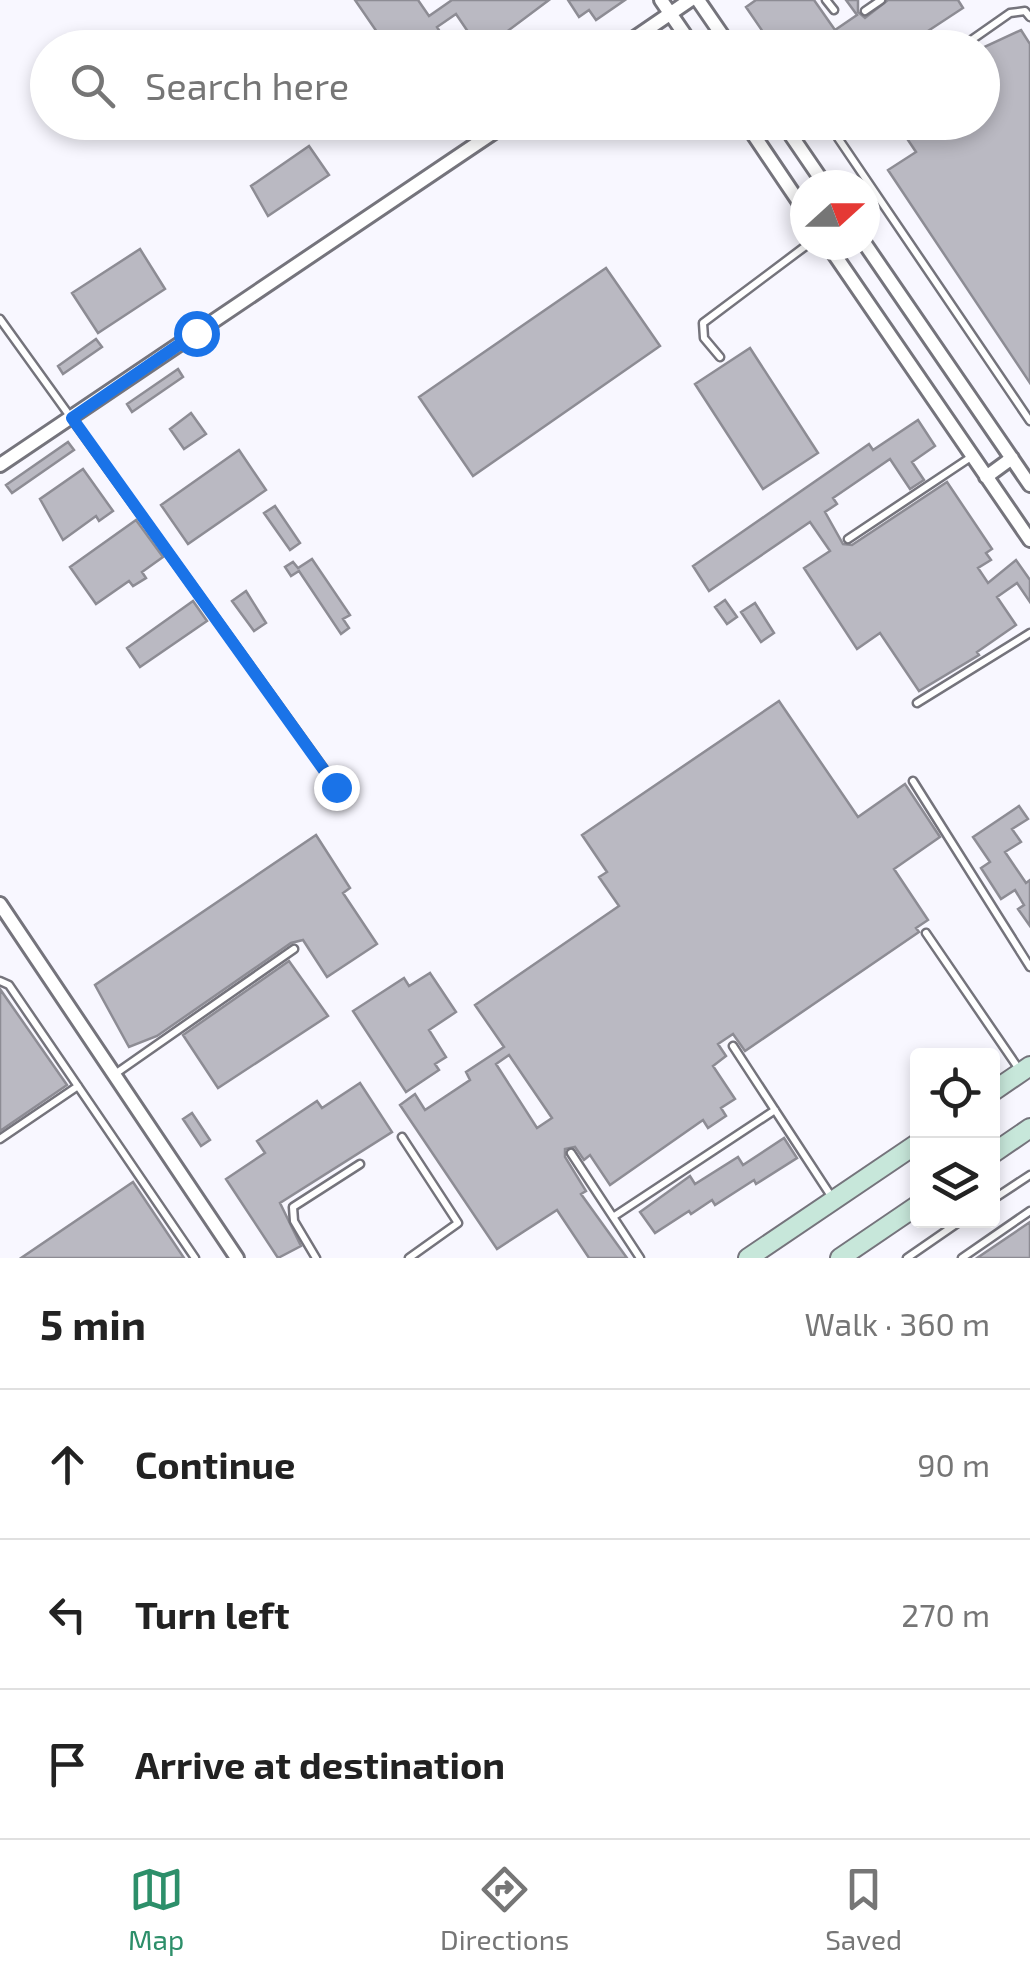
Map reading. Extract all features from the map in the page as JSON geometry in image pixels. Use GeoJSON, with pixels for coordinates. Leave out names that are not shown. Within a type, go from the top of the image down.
{"type":"FeatureCollection","features":[{"type":"Feature","properties":{"kind":"main road"},"geometry":{"type":"LineString","coordinates":[[1000,1086],[1025,1069]]}},
{"type":"Feature","properties":{"kind":"main road"},"geometry":{"type":"LineString","coordinates":[[1000,1149],[1030,1128]]}},
{"type":"Feature","properties":{"kind":"main road"},"geometry":{"type":"LineString","coordinates":[[748,1258],[910,1148]]}},
{"type":"Feature","properties":{"kind":"main road"},"geometry":{"type":"LineString","coordinates":[[840,1258],[910,1210]]}},
{"type":"Feature","properties":{"kind":"street"},"geometry":{"type":"LineString","coordinates":[[661,0],[681,30]]}},
{"type":"Feature","properties":{"kind":"street"},"geometry":{"type":"LineString","coordinates":[[646,30],[690,0]]}},
{"type":"Feature","properties":{"kind":"street"},"geometry":{"type":"LineString","coordinates":[[698,0],[718,30]]}},
{"type":"Feature","properties":{"kind":"street"},"geometry":{"type":"LineString","coordinates":[[0,465],[482,140]]}},
{"type":"Feature","properties":{"kind":"street"},"geometry":{"type":"LineString","coordinates":[[757,140],[790,189]]}},
{"type":"Feature","properties":{"kind":"street"},"geometry":{"type":"LineString","coordinates":[[794,140],[815,170]]}},
{"type":"Feature","properties":{"kind":"street"},"geometry":{"type":"LineString","coordinates":[[838,260],[1030,540]]}},
{"type":"Feature","properties":{"kind":"street"},"geometry":{"type":"LineString","coordinates":[[876,260],[1030,484]]}},
{"type":"Feature","properties":{"kind":"street"},"geometry":{"type":"LineString","coordinates":[[986,476],[1012,458]]}},
{"type":"Feature","properties":{"kind":"street"},"geometry":{"type":"LineString","coordinates":[[0,904],[237,1258]]}},
{"type":"Feature","properties":{"kind":"lane"},"geometry":{"type":"LineString","coordinates":[[826,0],[834,10]]}},
{"type":"Feature","properties":{"kind":"lane"},"geometry":{"type":"LineString","coordinates":[[865,11],[882,0]]}},
{"type":"Feature","properties":{"kind":"lane"},"geometry":{"type":"LineString","coordinates":[[986,30],[1010,14],[1024,10],[1030,18]]}},
{"type":"Feature","properties":{"kind":"lane"},"geometry":{"type":"LineString","coordinates":[[839,140],[1030,421]]}},
{"type":"Feature","properties":{"kind":"lane"},"geometry":{"type":"LineString","coordinates":[[720,357],[704,338],[702,323],[790,258]]}},
{"type":"Feature","properties":{"kind":"lane"},"geometry":{"type":"LineString","coordinates":[[0,319],[336,787]]}},
{"type":"Feature","properties":{"kind":"lane"},"geometry":{"type":"LineString","coordinates":[[848,540],[972,456]]}},
{"type":"Feature","properties":{"kind":"lane"},"geometry":{"type":"LineString","coordinates":[[917,703],[1030,633]]}},
{"type":"Feature","properties":{"kind":"lane"},"geometry":{"type":"LineString","coordinates":[[913,781],[1030,967]]}},
{"type":"Feature","properties":{"kind":"lane"},"geometry":{"type":"LineString","coordinates":[[926,933],[1025,1069]]}},
{"type":"Feature","properties":{"kind":"lane"},"geometry":{"type":"LineString","coordinates":[[114,1075],[294,949]]}},
{"type":"Feature","properties":{"kind":"lane"},"geometry":{"type":"LineString","coordinates":[[0,982],[9,986],[195,1258]]}},
{"type":"Feature","properties":{"kind":"lane"},"geometry":{"type":"LineString","coordinates":[[733,1046],[834,1200]]}},
{"type":"Feature","properties":{"kind":"lane"},"geometry":{"type":"LineString","coordinates":[[0,1138],[78,1086]]}},
{"type":"Feature","properties":{"kind":"lane"},"geometry":{"type":"LineString","coordinates":[[613,1217],[774,1110]]}},
{"type":"Feature","properties":{"kind":"lane"},"geometry":{"type":"LineString","coordinates":[[402,1137],[458,1223],[409,1258]]}},
{"type":"Feature","properties":{"kind":"lane"},"geometry":{"type":"LineString","coordinates":[[571,1153],[640,1258]]}},
{"type":"Feature","properties":{"kind":"lane"},"geometry":{"type":"LineString","coordinates":[[316,1258],[294,1221],[293,1207],[360,1164]]}},
{"type":"Feature","properties":{"kind":"lane"},"geometry":{"type":"LineString","coordinates":[[1000,1195],[1030,1175]]}},
{"type":"Feature","properties":{"kind":"lane"},"geometry":{"type":"LineString","coordinates":[[962,1258],[1030,1211]]}},
{"type":"Feature","properties":{"kind":"lane"},"geometry":{"type":"LineString","coordinates":[[906,1258],[950,1228]]}},
{"type":"Feature","properties":{"kind":"building"},"geometry":{"type":"Polygon","coordinates":[[[355,0],[418,0],[429,16],[452,0],[549,0],[509,30],[467,30],[456,14],[437,27],[439,30],[376,30],[355,0]]]}},
{"type":"Feature","properties":{"kind":"building"},"geometry":{"type":"Polygon","coordinates":[[[568,0],[625,0],[596,20],[589,10],[579,17],[568,0]]]}},
{"type":"Feature","properties":{"kind":"building"},"geometry":{"type":"Polygon","coordinates":[[[756,0],[814,0],[835,30],[762,30],[746,7],[756,0]]]}},
{"type":"Feature","properties":{"kind":"building"},"geometry":{"type":"Polygon","coordinates":[[[846,0],[858,0],[858,12],[865,18],[888,0],[958,0],[963,8],[929,30],[835,30],[857,15],[846,0]]]}},
{"type":"Feature","properties":{"kind":"building"},"geometry":{"type":"Polygon","coordinates":[[[1021,30],[1030,44],[1030,383],[888,170],[916,152],[908,140],[1000,140],[1000,40],[1021,30]]]}},
{"type":"Feature","properties":{"kind":"building"},"geometry":{"type":"Polygon","coordinates":[[[309,146],[329,175],[268,216],[251,186],[309,146]]]}},
{"type":"Feature","properties":{"kind":"building"},"geometry":{"type":"Polygon","coordinates":[[[140,249],[165,289],[98,333],[72,293],[140,249]]]}},
{"type":"Feature","properties":{"kind":"building"},"geometry":{"type":"Polygon","coordinates":[[[606,268],[660,346],[473,476],[419,397],[606,268]]]}},
{"type":"Feature","properties":{"kind":"building"},"geometry":{"type":"Polygon","coordinates":[[[96,339],[102,347],[63,374],[58,366],[96,339]]]}},
{"type":"Feature","properties":{"kind":"building"},"geometry":{"type":"Polygon","coordinates":[[[750,348],[818,453],[763,489],[695,384],[750,348]]]}},
{"type":"Feature","properties":{"kind":"building"},"geometry":{"type":"Polygon","coordinates":[[[178,369],[183,377],[132,412],[127,404],[178,369]]]}},
{"type":"Feature","properties":{"kind":"building"},"geometry":{"type":"Polygon","coordinates":[[[191,413],[206,434],[184,449],[170,429],[191,413]]]}},
{"type":"Feature","properties":{"kind":"building"},"geometry":{"type":"Polygon","coordinates":[[[918,420],[935,446],[912,462],[924,480],[910,489],[890,459],[833,498],[837,504],[825,512],[843,544],[852,545],[947,482],[992,549],[986,553],[991,560],[978,568],[988,583],[1016,560],[1030,580],[1030,602],[1017,583],[997,597],[1016,625],[977,652],[979,655],[919,691],[880,633],[857,649],[804,568],[830,551],[810,522],[709,591],[693,566],[869,444],[873,450],[918,420]]]}},
{"type":"Feature","properties":{"kind":"building"},"geometry":{"type":"Polygon","coordinates":[[[68,442],[74,450],[12,493],[6,485],[68,442]]]}},
{"type":"Feature","properties":{"kind":"building"},"geometry":{"type":"Polygon","coordinates":[[[239,450],[266,490],[188,544],[161,505],[239,450]]]}},
{"type":"Feature","properties":{"kind":"building"},"geometry":{"type":"Polygon","coordinates":[[[83,469],[113,511],[99,521],[96,516],[63,540],[40,499],[83,469]]]}},
{"type":"Feature","properties":{"kind":"building"},"geometry":{"type":"Polygon","coordinates":[[[275,506],[300,543],[290,550],[264,513],[275,506]]]}},
{"type":"Feature","properties":{"kind":"building"},"geometry":{"type":"Polygon","coordinates":[[[136,520],[163,557],[142,572],[146,578],[133,586],[129,581],[96,604],[70,567],[136,520]]]}},
{"type":"Feature","properties":{"kind":"building"},"geometry":{"type":"Polygon","coordinates":[[[312,559],[350,615],[343,619],[349,628],[341,634],[299,571],[291,576],[285,567],[293,562],[298,568],[312,559]]]}},
{"type":"Feature","properties":{"kind":"building"},"geometry":{"type":"Polygon","coordinates":[[[246,591],[266,623],[254,631],[232,601],[246,591]]]}},
{"type":"Feature","properties":{"kind":"building"},"geometry":{"type":"Polygon","coordinates":[[[725,600],[737,617],[727,624],[715,607],[725,600]]]}},
{"type":"Feature","properties":{"kind":"building"},"geometry":{"type":"Polygon","coordinates":[[[193,601],[207,621],[140,667],[127,648],[193,601]]]}},
{"type":"Feature","properties":{"kind":"building"},"geometry":{"type":"Polygon","coordinates":[[[755,603],[774,633],[761,642],[741,612],[755,603]]]}},
{"type":"Feature","properties":{"kind":"building"},"geometry":{"type":"Polygon","coordinates":[[[779,701],[858,817],[905,784],[940,837],[894,869],[928,920],[916,928],[919,932],[745,1051],[733,1034],[718,1044],[726,1056],[713,1066],[735,1099],[721,1108],[726,1116],[708,1128],[703,1120],[610,1185],[590,1155],[584,1160],[575,1147],[565,1149],[565,1157],[586,1191],[581,1194],[627,1258],[589,1258],[557,1210],[497,1249],[400,1105],[415,1094],[425,1110],[470,1080],[466,1072],[504,1047],[475,1005],[619,906],[599,877],[607,872],[582,835],[779,701]],[[509,1055],[496,1064],[537,1128],[552,1118],[509,1055]]]}},
{"type":"Feature","properties":{"kind":"building"},"geometry":{"type":"Polygon","coordinates":[[[1019,806],[1028,819],[1012,829],[1021,842],[1005,852],[1026,883],[1030,880],[1030,926],[1018,909],[1024,905],[1015,890],[1001,899],[981,868],[990,862],[973,837],[1019,806]]]}},
{"type":"Feature","properties":{"kind":"building"},"geometry":{"type":"Polygon","coordinates":[[[316,835],[350,888],[343,893],[377,944],[327,977],[303,940],[291,943],[157,1036],[129,1047],[95,985],[316,835]]]}},
{"type":"Feature","properties":{"kind":"building"},"geometry":{"type":"Polygon","coordinates":[[[289,961],[328,1016],[218,1088],[183,1035],[289,961]]]}},
{"type":"Feature","properties":{"kind":"building"},"geometry":{"type":"Polygon","coordinates":[[[430,973],[456,1012],[429,1030],[446,1057],[435,1064],[439,1070],[406,1092],[353,1011],[404,978],[409,986],[430,973]]]}},
{"type":"Feature","properties":{"kind":"building"},"geometry":{"type":"Polygon","coordinates":[[[0,989],[67,1085],[0,1131],[0,989]]]}},
{"type":"Feature","properties":{"kind":"building"},"geometry":{"type":"Polygon","coordinates":[[[360,1083],[392,1132],[280,1203],[301,1246],[278,1258],[226,1179],[265,1153],[257,1141],[317,1101],[322,1108],[360,1083]]]}},
{"type":"Feature","properties":{"kind":"building"},"geometry":{"type":"Polygon","coordinates":[[[192,1113],[210,1140],[201,1146],[183,1119],[192,1113]]]}},
{"type":"Feature","properties":{"kind":"building"},"geometry":{"type":"Polygon","coordinates":[[[784,1138],[797,1158],[756,1184],[754,1180],[715,1205],[712,1200],[691,1214],[689,1211],[655,1233],[640,1212],[690,1176],[695,1184],[738,1157],[743,1165],[784,1138]]]}},
{"type":"Feature","properties":{"kind":"building"},"geometry":{"type":"Polygon","coordinates":[[[133,1182],[184,1258],[21,1258],[133,1182]]]}},
{"type":"Feature","properties":{"kind":"building"},"geometry":{"type":"Polygon","coordinates":[[[1030,1222],[1030,1258],[977,1258],[1030,1222]]]}},
{"type":"Feature","properties":{"kind":"route"},"geometry":{"type":"LineString","coordinates":[[196,333],[72,418],[336,787]]}}]}
